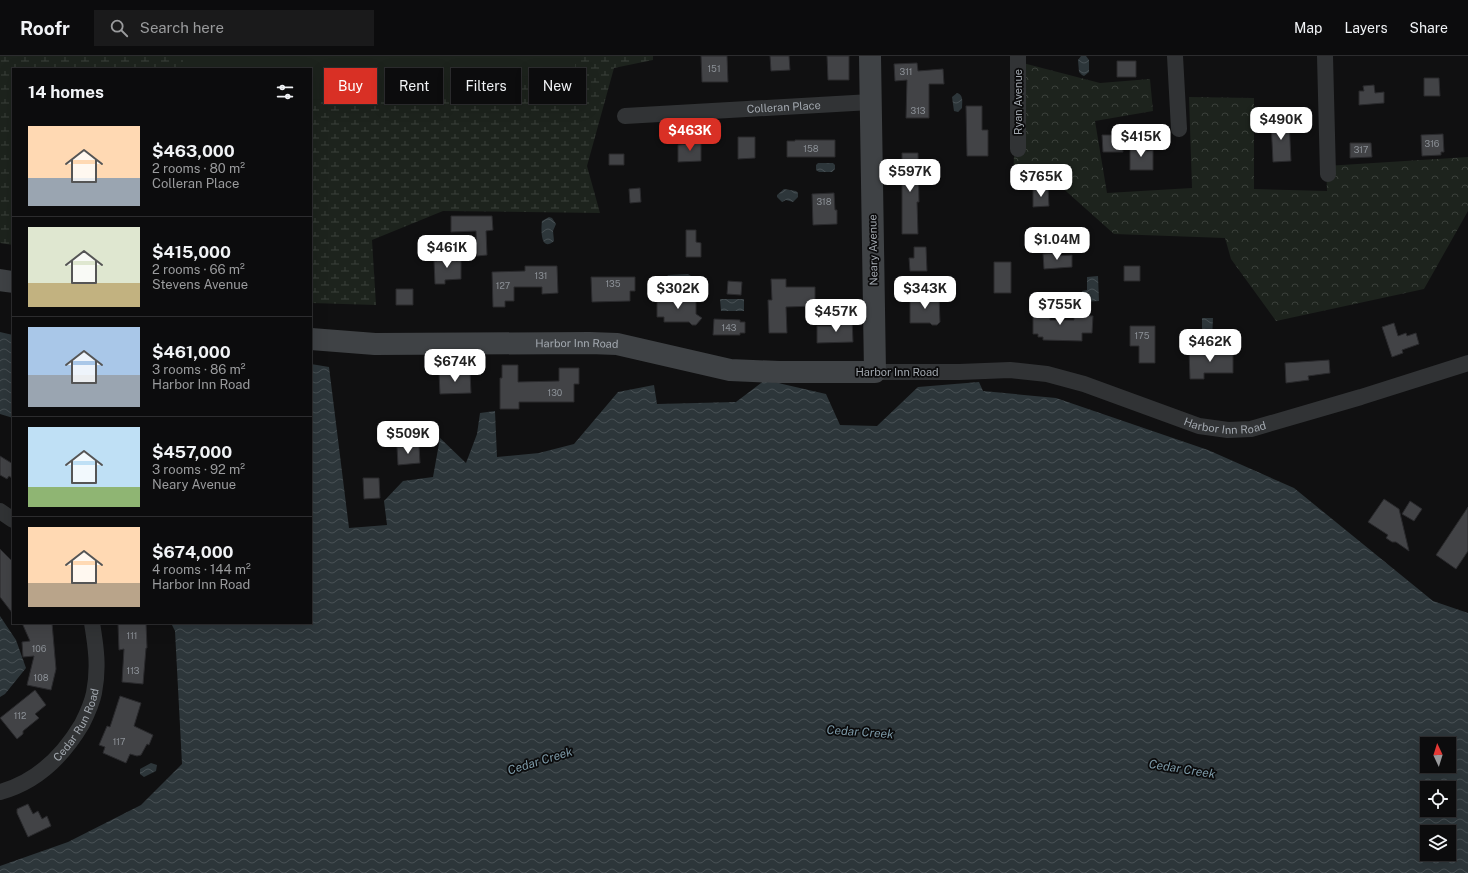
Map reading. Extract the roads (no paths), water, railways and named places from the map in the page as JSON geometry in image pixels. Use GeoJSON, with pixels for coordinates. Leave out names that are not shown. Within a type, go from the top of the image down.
{"type":"FeatureCollection","features":[{"type":"Feature","properties":{"kind":"main road","name":"Neary Avenue"},"geometry":{"type":"LineString","coordinates":[[870,56],[875,372]]}},
{"type":"Feature","properties":{"kind":"main road"},"geometry":{"type":"LineString","coordinates":[[0,280],[12,282]]}},
{"type":"Feature","properties":{"kind":"main road","name":"Harbor Inn Road"},"geometry":{"type":"LineString","coordinates":[[312,339],[375,344],[617,344],[730,370],[779,372],[875,372]]}},
{"type":"Feature","properties":{"kind":"street","name":"Ryan Avenue"},"geometry":{"type":"LineString","coordinates":[[1018,56],[1018,149]]}},
{"type":"Feature","properties":{"kind":"street"},"geometry":{"type":"LineString","coordinates":[[1175,56],[1178,129]]}},
{"type":"Feature","properties":{"kind":"street"},"geometry":{"type":"LineString","coordinates":[[1325,56],[1328,174]]}},
{"type":"Feature","properties":{"kind":"street","name":"Colleran Place"},"geometry":{"type":"LineString","coordinates":[[625,116],[871,102]]}},
{"type":"Feature","properties":{"kind":"street","name":"Harbor Inn Road"},"geometry":{"type":"LineString","coordinates":[[875,372],[960,372],[1010,370],[1047,374],[1084,384],[1200,426],[1228,430],[1251,429],[1367,395],[1468,363]]}},
{"type":"Feature","properties":{"kind":"street"},"geometry":{"type":"LineString","coordinates":[[0,511],[12,519]]}},
{"type":"Feature","properties":{"kind":"street","name":"Cedar Run Road"},"geometry":{"type":"LineString","coordinates":[[0,792],[24,783],[40,774],[58,758],[75,736],[86,715],[94,694],[98,657],[92,624]]}},
{"type":"Feature","properties":{"kind":"water"},"geometry":{"type":"Polygon","coordinates":[[[1081,56],[1086,56],[1089,60],[1089,72],[1084,76],[1079,72],[1078,60],[1081,56]]]}},
{"type":"Feature","properties":{"kind":"water"},"geometry":{"type":"Polygon","coordinates":[[[957,93],[962,97],[962,108],[958,112],[954,111],[952,97],[957,93]]]}},
{"type":"Feature","properties":{"kind":"water"},"geometry":{"type":"Polygon","coordinates":[[[818,163],[833,163],[835,165],[835,169],[832,172],[819,172],[816,170],[816,165],[818,163]]]}},
{"type":"Feature","properties":{"kind":"water"},"geometry":{"type":"Polygon","coordinates":[[[784,189],[796,191],[798,193],[798,197],[793,202],[786,200],[782,202],[777,195],[784,189]]]}},
{"type":"Feature","properties":{"kind":"water"},"geometry":{"type":"Polygon","coordinates":[[[549,217],[552,218],[556,224],[553,231],[554,241],[546,244],[542,238],[541,229],[542,221],[549,217]]]}},
{"type":"Feature","properties":{"kind":"water"},"geometry":{"type":"Polygon","coordinates":[[[688,274],[691,276],[690,286],[667,285],[668,275],[688,274]]]}},
{"type":"Feature","properties":{"kind":"water"},"geometry":{"type":"Polygon","coordinates":[[[1098,276],[1099,301],[1083,302],[1082,291],[1087,290],[1087,277],[1098,276]]]}},
{"type":"Feature","properties":{"kind":"water"},"geometry":{"type":"Polygon","coordinates":[[[720,299],[744,299],[744,311],[721,311],[720,299]]]}},
{"type":"Feature","properties":{"kind":"water"},"geometry":{"type":"Polygon","coordinates":[[[1202,318],[1213,318],[1212,339],[1202,339],[1202,318]]]}},
{"type":"Feature","properties":{"kind":"water"},"geometry":{"type":"Polygon","coordinates":[[[0,332],[12,335],[12,418],[0,414],[0,332]]]}},
{"type":"Feature","properties":{"kind":"water","name":"Cedar Creek"},"geometry":{"type":"Polygon","coordinates":[[[312,364],[329,367],[349,528],[387,525],[384,501],[403,481],[433,477],[440,438],[466,463],[477,434],[480,413],[495,411],[497,457],[539,453],[574,444],[618,392],[654,385],[657,404],[736,402],[765,380],[826,394],[840,425],[877,426],[918,387],[979,382],[983,391],[1056,398],[1208,450],[1294,488],[1433,601],[1468,613],[1468,873],[0,873],[0,866],[68,842],[141,805],[182,764],[175,631],[172,624],[312,624],[312,364]]]}},
{"type":"Feature","properties":{"kind":"water"},"geometry":{"type":"Polygon","coordinates":[[[0,616],[16,640],[26,668],[5,694],[0,697],[0,616]]]}},
{"type":"Feature","properties":{"kind":"water"},"geometry":{"type":"Polygon","coordinates":[[[151,763],[157,765],[156,771],[144,777],[140,774],[140,769],[151,763]]]}}]}
